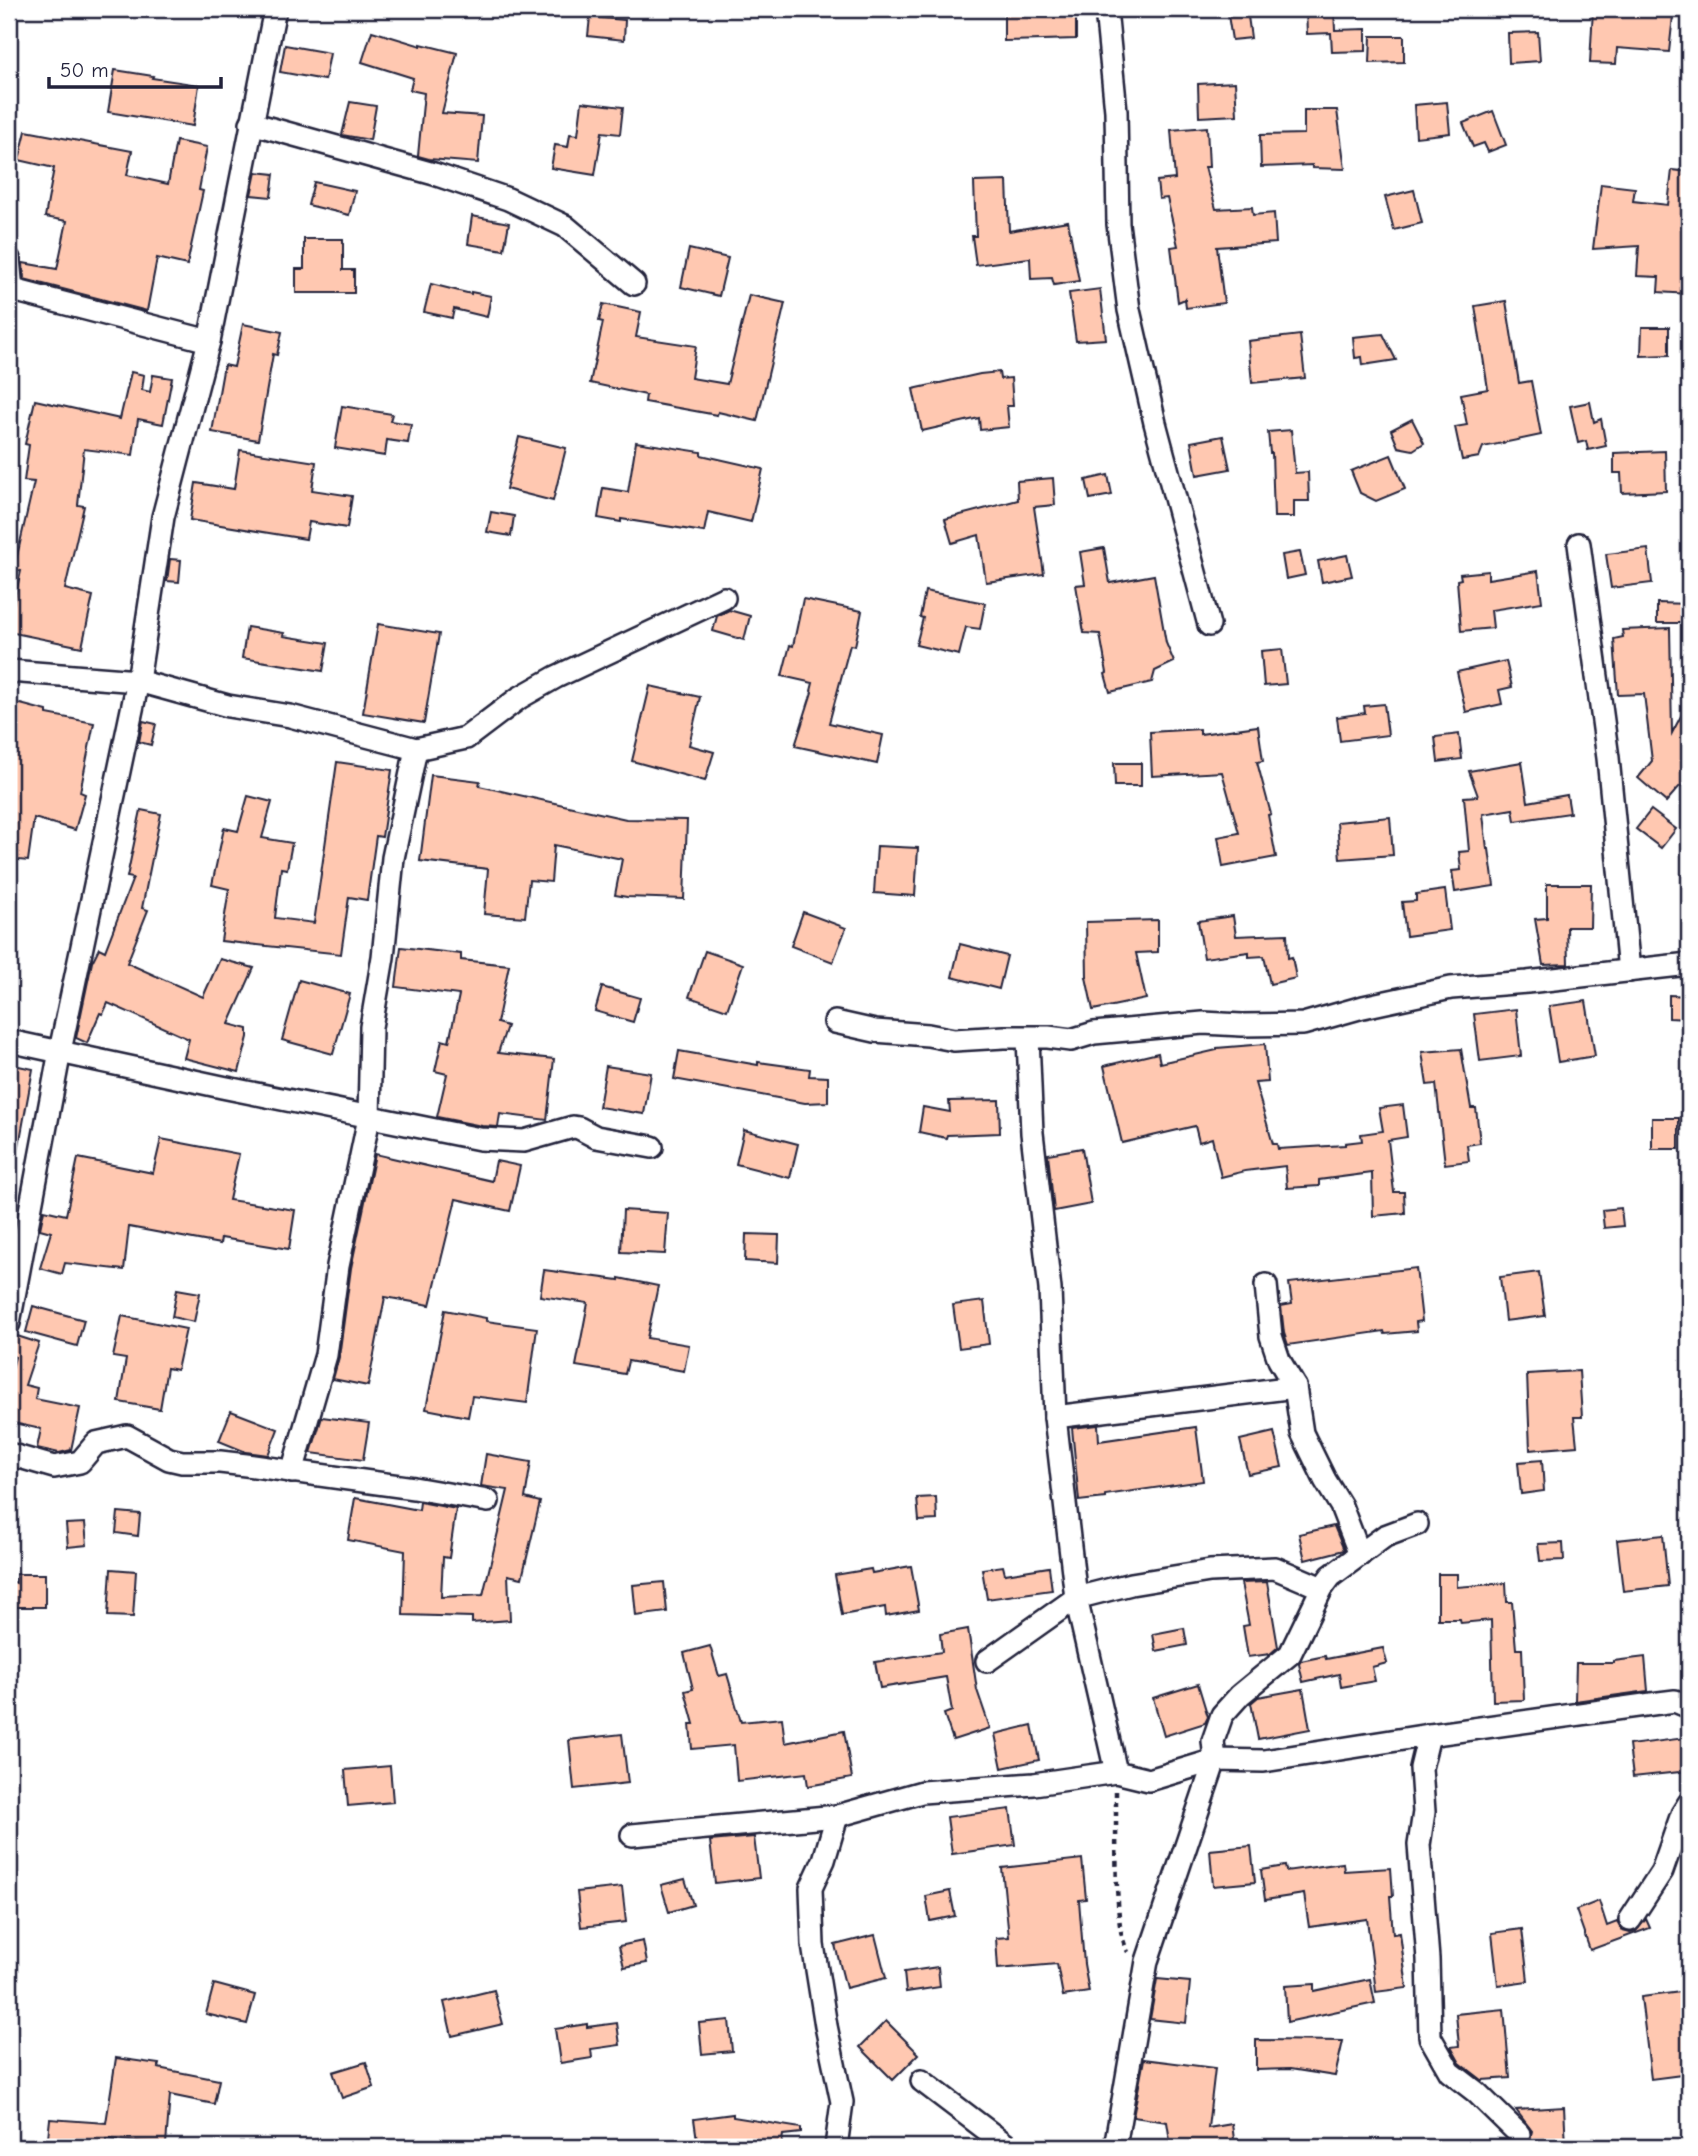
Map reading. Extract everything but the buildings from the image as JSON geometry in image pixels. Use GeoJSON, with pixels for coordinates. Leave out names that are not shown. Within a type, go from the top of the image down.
{"type":"FeatureCollection","features":[{"type":"Feature","properties":{"kind":"street"},"geometry":{"type":"LineString","coordinates":[[9,1323],[14,1266],[138,681],[163,517],[209,341],[275,9]]}},
{"type":"Feature","properties":{"kind":"street"},"geometry":{"type":"LineString","coordinates":[[1106,9],[1116,111],[1118,224],[1129,310],[1155,423],[1209,625]]}},
{"type":"Feature","properties":{"kind":"street"},"geometry":{"type":"LineString","coordinates":[[251,123],[434,173],[508,199],[565,226],[634,284]]}},
{"type":"Feature","properties":{"kind":"street"},"geometry":{"type":"LineString","coordinates":[[9,259],[10,290],[209,341]]}},
{"type":"Feature","properties":{"kind":"street"},"geometry":{"type":"LineString","coordinates":[[1579,544],[1608,758],[1629,971]]}},
{"type":"Feature","properties":{"kind":"street"},"geometry":{"type":"LineString","coordinates":[[9,671],[138,681],[228,706],[290,716],[416,749],[466,738],[519,698],[543,684],[724,598]]}},
{"type":"Feature","properties":{"kind":"street"},"geometry":{"type":"LineString","coordinates":[[292,1472],[326,1354],[338,1266],[369,1118],[371,1027],[383,957],[393,858],[416,749]]}},
{"type":"Feature","properties":{"kind":"street"},"geometry":{"type":"LineString","coordinates":[[835,1022],[875,1031],[954,1040],[1048,1037],[1072,1040],[1094,1033],[1203,1023],[1303,1024],[1363,1007],[1451,988],[1689,964]]}},
{"type":"Feature","properties":{"kind":"street"},"geometry":{"type":"LineString","coordinates":[[1028,1038],[1032,1133],[1050,1289],[1055,1417],[1076,1598],[1116,1772]]}},
{"type":"Feature","properties":{"kind":"street"},"geometry":{"type":"LineString","coordinates":[[9,1041],[480,1139],[524,1141],[579,1128],[596,1138],[652,1147]]}},
{"type":"Feature","properties":{"kind":"street"},"geometry":{"type":"LineString","coordinates":[[1266,1285],[1271,1336],[1279,1360],[1295,1387],[1302,1433],[1341,1506],[1360,1555]]}},
{"type":"Feature","properties":{"kind":"street"},"geometry":{"type":"LineString","coordinates":[[1055,1417],[1295,1387]]}},
{"type":"Feature","properties":{"kind":"street"},"geometry":{"type":"LineString","coordinates":[[9,1454],[54,1467],[80,1462],[96,1443],[127,1436],[169,1459],[182,1462],[220,1462],[414,1488],[488,1501]]}},
{"type":"Feature","properties":{"kind":"street"},"geometry":{"type":"LineString","coordinates":[[1115,2147],[1147,1961],[1216,1760],[1213,1741],[1222,1715],[1240,1695],[1290,1654],[1322,1588],[1331,1576],[1385,1536],[1417,1524]]}},
{"type":"Feature","properties":{"kind":"street"},"geometry":{"type":"LineString","coordinates":[[987,1661],[1076,1598],[1131,1584],[1210,1570],[1275,1568],[1322,1588]]}},
{"type":"Feature","properties":{"kind":"street"},"geometry":{"type":"LineString","coordinates":[[632,1836],[837,1816],[922,1792],[1034,1784],[1116,1772],[1149,1780],[1216,1760],[1265,1762],[1429,1735],[1685,1702]]}},
{"type":"Feature","properties":{"kind":"street"},"geometry":{"type":"LineString","coordinates":[[1429,1735],[1421,1768],[1424,1812],[1419,1845],[1428,1959],[1430,2037],[1450,2072],[1476,2092],[1519,2134]]}},
{"type":"Feature","properties":{"kind":"street"},"geometry":{"type":"LineString","coordinates":[[1630,1920],[1662,1871],[1682,1814],[1689,1803]]}},
{"type":"Feature","properties":{"kind":"street"},"geometry":{"type":"LineString","coordinates":[[836,2147],[842,2102],[813,1945],[811,1888],[824,1860],[837,1816]]}},
{"type":"Feature","properties":{"kind":"street"},"geometry":{"type":"LineString","coordinates":[[922,2081],[1009,2147]]}},
{"type":"Feature","properties":{"kind":"path"},"geometry":{"type":"LineString","coordinates":[[1116,1772],[1115,1849],[1122,1941],[1131,1956],[1147,1961]]}}]}
